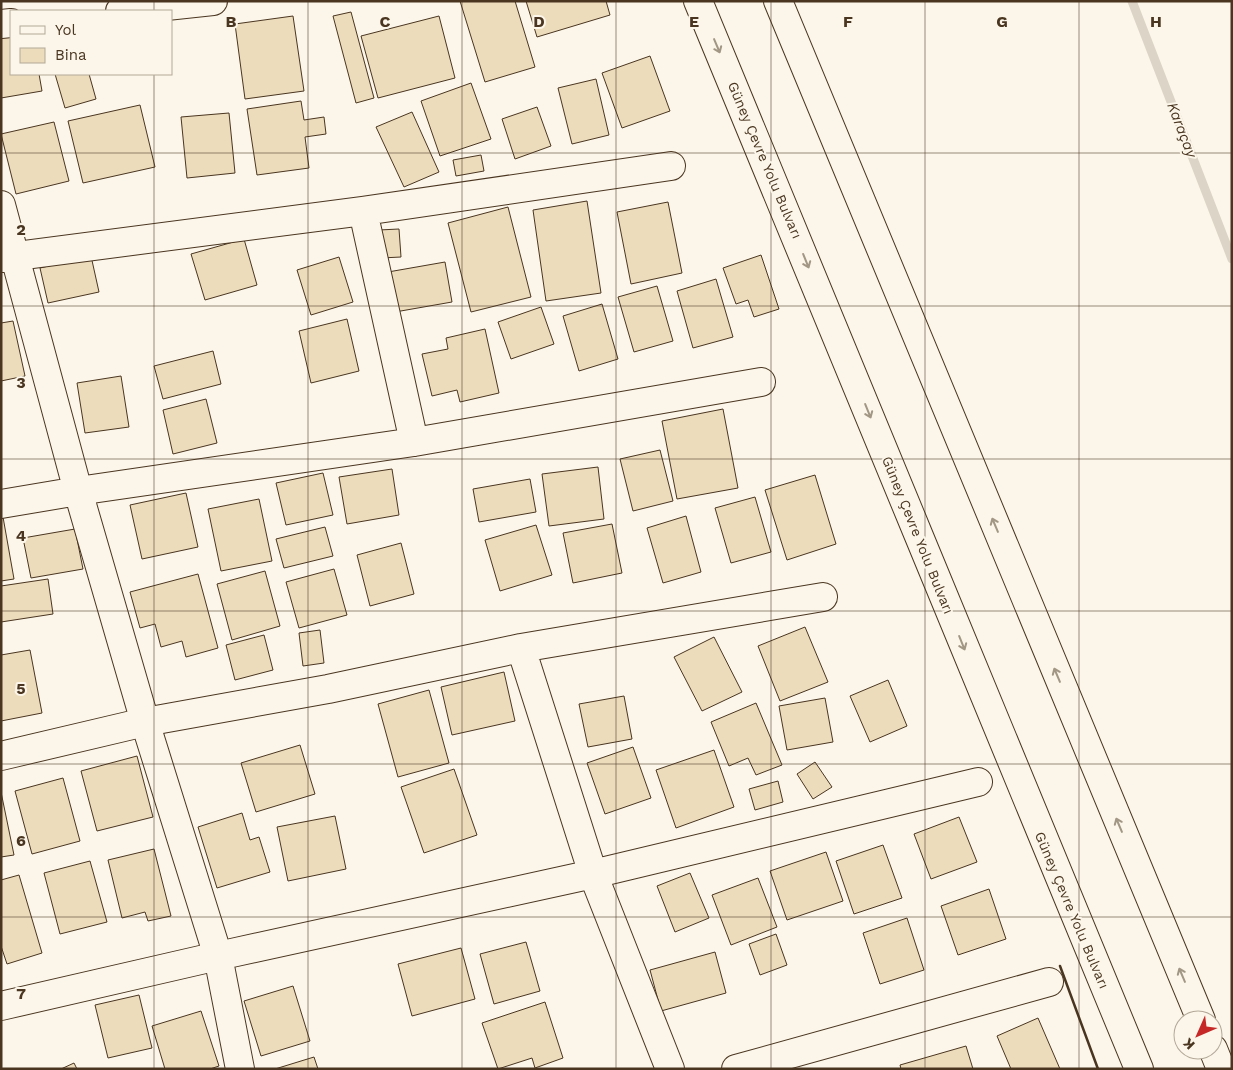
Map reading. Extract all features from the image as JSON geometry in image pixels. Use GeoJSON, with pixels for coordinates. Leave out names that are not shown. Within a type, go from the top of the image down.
{"type":"FeatureCollection","features":[{"type":"Feature","properties":{"kind":"main road"},"geometry":{"type":"LineString","coordinates":[[129,10],[213,1]]}},
{"type":"Feature","properties":{"kind":"main road","name":"Güney Çevre Yolu Bulvarı"},"geometry":{"type":"LineString","coordinates":[[698,1],[781,198],[1032,814],[1139,1069]]}},
{"type":"Feature","properties":{"kind":"main road"},"geometry":{"type":"LineString","coordinates":[[778,1],[1197,1010]]}},
{"type":"Feature","properties":{"kind":"main road"},"geometry":{"type":"LineString","coordinates":[[8,257],[363,211],[671,166]]}},
{"type":"Feature","properties":{"kind":"main road"},"geometry":{"type":"LineString","coordinates":[[1,205],[8,257],[146,722],[218,956],[240,1069]]}},
{"type":"Feature","properties":{"kind":"main road"},"geometry":{"type":"LineString","coordinates":[[363,211],[414,442]]}},
{"type":"Feature","properties":{"kind":"main road"},"geometry":{"type":"LineString","coordinates":[[1,504],[414,442],[761,382]]}},
{"type":"Feature","properties":{"kind":"main road"},"geometry":{"type":"LineString","coordinates":[[1,756],[146,722],[328,689],[521,648],[822,597]]}},
{"type":"Feature","properties":{"kind":"main road"},"geometry":{"type":"LineString","coordinates":[[521,648],[593,874],[670,1069]]}},
{"type":"Feature","properties":{"kind":"main road"},"geometry":{"type":"LineString","coordinates":[[1,1006],[218,956],[593,874],[978,782]]}},
{"type":"Feature","properties":{"kind":"main road"},"geometry":{"type":"LineString","coordinates":[[736,1069],[1049,982]]}},
{"type":"Feature","properties":{"kind":"building"},"geometry":{"type":"Polygon","coordinates":[[[460,1],[515,1],[535,67],[485,82],[460,1]]]}},
{"type":"Feature","properties":{"kind":"building"},"geometry":{"type":"Polygon","coordinates":[[[526,1],[606,1],[610,15],[537,37],[526,1]]]}},
{"type":"Feature","properties":{"kind":"building"},"geometry":{"type":"Polygon","coordinates":[[[351,12],[374,98],[356,103],[333,16],[351,12]]]}},
{"type":"Feature","properties":{"kind":"building"},"geometry":{"type":"Polygon","coordinates":[[[293,16],[304,91],[245,99],[235,24],[293,16]]]}},
{"type":"Feature","properties":{"kind":"building"},"geometry":{"type":"Polygon","coordinates":[[[439,16],[455,78],[378,98],[361,36],[439,16]]]}},
{"type":"Feature","properties":{"kind":"building"},"geometry":{"type":"Polygon","coordinates":[[[10,28],[10,75],[39,75],[42,91],[1,98],[1,30],[10,28]]]}},
{"type":"Feature","properties":{"kind":"building"},"geometry":{"type":"Polygon","coordinates":[[[650,56],[670,111],[622,128],[602,73],[650,56]]]}},
{"type":"Feature","properties":{"kind":"building"},"geometry":{"type":"Polygon","coordinates":[[[55,75],[89,75],[96,99],[65,108],[55,75]]]}},
{"type":"Feature","properties":{"kind":"building"},"geometry":{"type":"Polygon","coordinates":[[[596,79],[609,135],[572,144],[558,88],[596,79]]]}},
{"type":"Feature","properties":{"kind":"building"},"geometry":{"type":"Polygon","coordinates":[[[471,83],[491,139],[440,156],[421,101],[471,83]]]}},
{"type":"Feature","properties":{"kind":"building"},"geometry":{"type":"Polygon","coordinates":[[[301,101],[304,120],[324,117],[326,134],[305,137],[309,168],[257,175],[247,109],[301,101]]]}},
{"type":"Feature","properties":{"kind":"building"},"geometry":{"type":"Polygon","coordinates":[[[140,105],[155,167],[83,183],[68,121],[140,105]]]}},
{"type":"Feature","properties":{"kind":"building"},"geometry":{"type":"Polygon","coordinates":[[[537,107],[551,146],[515,159],[502,119],[537,107]]]}},
{"type":"Feature","properties":{"kind":"building"},"geometry":{"type":"Polygon","coordinates":[[[412,112],[439,172],[404,187],[376,127],[412,112]]]}},
{"type":"Feature","properties":{"kind":"building"},"geometry":{"type":"Polygon","coordinates":[[[229,113],[235,173],[187,178],[181,117],[229,113]]]}},
{"type":"Feature","properties":{"kind":"building"},"geometry":{"type":"Polygon","coordinates":[[[54,122],[69,181],[16,194],[1,134],[54,122]]]}},
{"type":"Feature","properties":{"kind":"building"},"geometry":{"type":"Polygon","coordinates":[[[481,155],[484,171],[456,176],[453,160],[481,155]]]}},
{"type":"Feature","properties":{"kind":"building"},"geometry":{"type":"Polygon","coordinates":[[[587,201],[601,293],[546,301],[533,210],[587,201]]]}},
{"type":"Feature","properties":{"kind":"building"},"geometry":{"type":"Polygon","coordinates":[[[668,202],[682,273],[631,284],[617,212],[668,202]]]}},
{"type":"Feature","properties":{"kind":"building"},"geometry":{"type":"Polygon","coordinates":[[[508,207],[531,297],[471,312],[448,223],[508,207]]]}},
{"type":"Feature","properties":{"kind":"building"},"geometry":{"type":"Polygon","coordinates":[[[399,229],[401,257],[381,258],[379,230],[399,229]]]}},
{"type":"Feature","properties":{"kind":"building"},"geometry":{"type":"Polygon","coordinates":[[[244,239],[257,285],[205,300],[191,254],[244,239]]]}},
{"type":"Feature","properties":{"kind":"building"},"geometry":{"type":"Polygon","coordinates":[[[761,255],[779,309],[754,317],[748,300],[736,304],[723,268],[761,255]]]}},
{"type":"Feature","properties":{"kind":"building"},"geometry":{"type":"Polygon","coordinates":[[[91,256],[99,292],[48,303],[40,268],[91,256]]]}},
{"type":"Feature","properties":{"kind":"building"},"geometry":{"type":"Polygon","coordinates":[[[339,257],[353,302],[311,315],[297,270],[339,257]]]}},
{"type":"Feature","properties":{"kind":"building"},"geometry":{"type":"Polygon","coordinates":[[[445,262],[452,302],[395,312],[388,272],[445,262]]]}},
{"type":"Feature","properties":{"kind":"building"},"geometry":{"type":"Polygon","coordinates":[[[716,279],[733,337],[693,348],[677,291],[716,279]]]}},
{"type":"Feature","properties":{"kind":"building"},"geometry":{"type":"Polygon","coordinates":[[[657,286],[673,341],[634,352],[618,297],[657,286]]]}},
{"type":"Feature","properties":{"kind":"building"},"geometry":{"type":"Polygon","coordinates":[[[602,304],[618,359],[579,371],[563,316],[602,304]]]}},
{"type":"Feature","properties":{"kind":"building"},"geometry":{"type":"Polygon","coordinates":[[[541,307],[554,344],[511,359],[498,322],[541,307]]]}},
{"type":"Feature","properties":{"kind":"building"},"geometry":{"type":"Polygon","coordinates":[[[347,319],[359,371],[311,383],[299,331],[347,319]]]}},
{"type":"Feature","properties":{"kind":"building"},"geometry":{"type":"Polygon","coordinates":[[[13,321],[25,376],[1,381],[1,323],[13,321]]]}},
{"type":"Feature","properties":{"kind":"building"},"geometry":{"type":"Polygon","coordinates":[[[485,329],[499,393],[460,402],[457,390],[432,396],[422,354],[448,349],[446,338],[485,329]]]}},
{"type":"Feature","properties":{"kind":"building"},"geometry":{"type":"Polygon","coordinates":[[[213,351],[221,384],[163,399],[154,366],[213,351]]]}},
{"type":"Feature","properties":{"kind":"building"},"geometry":{"type":"Polygon","coordinates":[[[121,376],[129,427],[85,433],[77,383],[121,376]]]}},
{"type":"Feature","properties":{"kind":"building"},"geometry":{"type":"Polygon","coordinates":[[[206,399],[217,443],[173,454],[163,410],[206,399]]]}},
{"type":"Feature","properties":{"kind":"building"},"geometry":{"type":"Polygon","coordinates":[[[723,409],[738,488],[677,499],[662,421],[723,409]]]}},
{"type":"Feature","properties":{"kind":"building"},"geometry":{"type":"Polygon","coordinates":[[[660,450],[673,501],[633,511],[620,459],[660,450]]]}},
{"type":"Feature","properties":{"kind":"building"},"geometry":{"type":"Polygon","coordinates":[[[598,467],[604,519],[549,526],[542,474],[598,467]]]}},
{"type":"Feature","properties":{"kind":"building"},"geometry":{"type":"Polygon","coordinates":[[[392,469],[399,515],[347,524],[339,477],[392,469]]]}},
{"type":"Feature","properties":{"kind":"building"},"geometry":{"type":"Polygon","coordinates":[[[323,473],[333,515],[286,525],[276,483],[323,473]]]}},
{"type":"Feature","properties":{"kind":"building"},"geometry":{"type":"Polygon","coordinates":[[[815,475],[836,544],[787,560],[765,490],[815,475]]]}},
{"type":"Feature","properties":{"kind":"building"},"geometry":{"type":"Polygon","coordinates":[[[530,479],[536,512],[479,522],[473,489],[530,479]]]}},
{"type":"Feature","properties":{"kind":"building"},"geometry":{"type":"Polygon","coordinates":[[[186,493],[198,547],[142,559],[130,505],[186,493]]]}},
{"type":"Feature","properties":{"kind":"building"},"geometry":{"type":"Polygon","coordinates":[[[755,497],[771,552],[731,563],[715,508],[755,497]]]}},
{"type":"Feature","properties":{"kind":"building"},"geometry":{"type":"Polygon","coordinates":[[[259,499],[272,561],[221,571],[208,509],[259,499]]]}},
{"type":"Feature","properties":{"kind":"building"},"geometry":{"type":"Polygon","coordinates":[[[686,516],[701,572],[663,583],[647,528],[686,516]]]}},
{"type":"Feature","properties":{"kind":"building"},"geometry":{"type":"Polygon","coordinates":[[[1,517],[3,517],[14,579],[1,581],[1,517]]]}},
{"type":"Feature","properties":{"kind":"building"},"geometry":{"type":"Polygon","coordinates":[[[612,524],[622,573],[573,583],[563,533],[612,524]]]}},
{"type":"Feature","properties":{"kind":"building"},"geometry":{"type":"Polygon","coordinates":[[[536,525],[552,575],[500,591],[485,540],[536,525]]]}},
{"type":"Feature","properties":{"kind":"building"},"geometry":{"type":"Polygon","coordinates":[[[325,527],[333,556],[284,568],[276,539],[325,527]]]}},
{"type":"Feature","properties":{"kind":"building"},"geometry":{"type":"Polygon","coordinates":[[[75,529],[83,569],[31,578],[23,538],[75,529]]]}},
{"type":"Feature","properties":{"kind":"building"},"geometry":{"type":"Polygon","coordinates":[[[401,543],[414,594],[370,606],[357,555],[401,543]]]}},
{"type":"Feature","properties":{"kind":"building"},"geometry":{"type":"Polygon","coordinates":[[[334,569],[347,615],[299,628],[286,582],[334,569]]]}},
{"type":"Feature","properties":{"kind":"building"},"geometry":{"type":"Polygon","coordinates":[[[265,571],[280,626],[232,640],[217,584],[265,571]]]}},
{"type":"Feature","properties":{"kind":"building"},"geometry":{"type":"Polygon","coordinates":[[[198,574],[218,648],[186,657],[182,641],[161,647],[155,624],[140,628],[130,592],[198,574]]]}},
{"type":"Feature","properties":{"kind":"building"},"geometry":{"type":"Polygon","coordinates":[[[48,579],[53,614],[1,622],[1,586],[48,579]]]}},
{"type":"Feature","properties":{"kind":"building"},"geometry":{"type":"Polygon","coordinates":[[[805,627],[828,682],[780,701],[758,646],[805,627]]]}},
{"type":"Feature","properties":{"kind":"building"},"geometry":{"type":"Polygon","coordinates":[[[320,630],[324,663],[303,666],[299,633],[320,630]]]}},
{"type":"Feature","properties":{"kind":"building"},"geometry":{"type":"Polygon","coordinates":[[[264,635],[273,670],[235,680],[226,645],[264,635]]]}},
{"type":"Feature","properties":{"kind":"building"},"geometry":{"type":"Polygon","coordinates":[[[714,637],[742,692],[702,711],[674,657],[714,637]]]}},
{"type":"Feature","properties":{"kind":"building"},"geometry":{"type":"Polygon","coordinates":[[[30,650],[42,713],[1,721],[1,655],[30,650]]]}},
{"type":"Feature","properties":{"kind":"building"},"geometry":{"type":"Polygon","coordinates":[[[504,672],[515,721],[452,735],[441,687],[504,672]]]}},
{"type":"Feature","properties":{"kind":"building"},"geometry":{"type":"Polygon","coordinates":[[[888,680],[907,726],[870,742],[850,696],[888,680]]]}},
{"type":"Feature","properties":{"kind":"building"},"geometry":{"type":"Polygon","coordinates":[[[429,690],[449,763],[398,777],[378,704],[429,690]]]}},
{"type":"Feature","properties":{"kind":"building"},"geometry":{"type":"Polygon","coordinates":[[[624,696],[632,739],[588,747],[579,704],[624,696]]]}},
{"type":"Feature","properties":{"kind":"building"},"geometry":{"type":"Polygon","coordinates":[[[825,698],[833,742],[787,750],[779,706],[825,698]]]}},
{"type":"Feature","properties":{"kind":"building"},"geometry":{"type":"Polygon","coordinates":[[[756,703],[782,765],[756,775],[748,758],[729,766],[711,722],[756,703]]]}},
{"type":"Feature","properties":{"kind":"building"},"geometry":{"type":"Polygon","coordinates":[[[300,745],[315,794],[256,812],[241,763],[300,745]]]}},
{"type":"Feature","properties":{"kind":"building"},"geometry":{"type":"Polygon","coordinates":[[[633,747],[651,798],[605,814],[587,763],[633,747]]]}},
{"type":"Feature","properties":{"kind":"building"},"geometry":{"type":"Polygon","coordinates":[[[714,750],[734,807],[676,828],[656,770],[714,750]]]}},
{"type":"Feature","properties":{"kind":"building"},"geometry":{"type":"Polygon","coordinates":[[[137,756],[153,817],[97,831],[81,771],[137,756]]]}},
{"type":"Feature","properties":{"kind":"building"},"geometry":{"type":"Polygon","coordinates":[[[815,762],[832,787],[813,799],[797,774],[815,762]]]}},
{"type":"Feature","properties":{"kind":"building"},"geometry":{"type":"Polygon","coordinates":[[[454,769],[477,835],[424,853],[401,787],[454,769]]]}},
{"type":"Feature","properties":{"kind":"building"},"geometry":{"type":"Polygon","coordinates":[[[63,778],[80,841],[32,854],[15,791],[63,778]]]}},
{"type":"Feature","properties":{"kind":"building"},"geometry":{"type":"Polygon","coordinates":[[[778,781],[783,802],[755,810],[749,789],[778,781]]]}},
{"type":"Feature","properties":{"kind":"building"},"geometry":{"type":"Polygon","coordinates":[[[1,792],[14,855],[1,857],[1,792]]]}},
{"type":"Feature","properties":{"kind":"building"},"geometry":{"type":"Polygon","coordinates":[[[242,813],[250,840],[259,837],[270,872],[217,888],[198,827],[242,813]]]}},
{"type":"Feature","properties":{"kind":"building"},"geometry":{"type":"Polygon","coordinates":[[[335,816],[346,869],[288,881],[277,827],[335,816]]]}},
{"type":"Feature","properties":{"kind":"building"},"geometry":{"type":"Polygon","coordinates":[[[959,817],[977,862],[931,879],[914,834],[959,817]]]}},
{"type":"Feature","properties":{"kind":"building"},"geometry":{"type":"Polygon","coordinates":[[[883,845],[902,898],[854,914],[836,861],[883,845]]]}},
{"type":"Feature","properties":{"kind":"building"},"geometry":{"type":"Polygon","coordinates":[[[154,849],[171,916],[148,921],[145,912],[122,918],[108,860],[154,849]]]}},
{"type":"Feature","properties":{"kind":"building"},"geometry":{"type":"Polygon","coordinates":[[[826,852],[843,901],[787,920],[770,871],[826,852]]]}},
{"type":"Feature","properties":{"kind":"building"},"geometry":{"type":"Polygon","coordinates":[[[90,861],[107,922],[60,934],[44,873],[90,861]]]}},
{"type":"Feature","properties":{"kind":"building"},"geometry":{"type":"Polygon","coordinates":[[[690,873],[709,918],[675,932],[657,886],[690,873]]]}},
{"type":"Feature","properties":{"kind":"building"},"geometry":{"type":"Polygon","coordinates":[[[19,875],[42,953],[7,964],[1,946],[1,880],[19,875]]]}},
{"type":"Feature","properties":{"kind":"building"},"geometry":{"type":"Polygon","coordinates":[[[758,878],[777,927],[731,945],[712,895],[758,878]]]}},
{"type":"Feature","properties":{"kind":"building"},"geometry":{"type":"Polygon","coordinates":[[[989,889],[1006,939],[958,955],[941,906],[989,889]]]}},
{"type":"Feature","properties":{"kind":"building"},"geometry":{"type":"Polygon","coordinates":[[[907,918],[924,970],[880,984],[863,933],[907,918]]]}},
{"type":"Feature","properties":{"kind":"building"},"geometry":{"type":"Polygon","coordinates":[[[776,934],[787,965],[760,975],[749,944],[776,934]]]}},
{"type":"Feature","properties":{"kind":"building"},"geometry":{"type":"Polygon","coordinates":[[[526,942],[540,991],[494,1004],[480,954],[526,942]]]}},
{"type":"Feature","properties":{"kind":"building"},"geometry":{"type":"Polygon","coordinates":[[[461,948],[475,999],[412,1016],[398,964],[461,948]]]}},
{"type":"Feature","properties":{"kind":"building"},"geometry":{"type":"Polygon","coordinates":[[[715,952],[726,993],[661,1011],[650,970],[715,952]]]}},
{"type":"Feature","properties":{"kind":"building"},"geometry":{"type":"Polygon","coordinates":[[[293,986],[310,1041],[261,1056],[244,1001],[293,986]]]}},
{"type":"Feature","properties":{"kind":"building"},"geometry":{"type":"Polygon","coordinates":[[[139,995],[152,1048],[108,1058],[95,1005],[139,995]]]}},
{"type":"Feature","properties":{"kind":"building"},"geometry":{"type":"Polygon","coordinates":[[[545,1002],[563,1058],[535,1068],[532,1058],[498,1069],[482,1023],[545,1002]]]}},
{"type":"Feature","properties":{"kind":"building"},"geometry":{"type":"Polygon","coordinates":[[[201,1011],[219,1066],[210,1069],[165,1069],[152,1026],[201,1011]]]}},
{"type":"Feature","properties":{"kind":"building"},"geometry":{"type":"Polygon","coordinates":[[[1038,1018],[1060,1069],[1011,1069],[997,1036],[1038,1018]]]}},
{"type":"Feature","properties":{"kind":"building"},"geometry":{"type":"Polygon","coordinates":[[[966,1046],[973,1069],[901,1069],[900,1065],[966,1046]]]}},
{"type":"Feature","properties":{"kind":"building"},"geometry":{"type":"Polygon","coordinates":[[[314,1057],[318,1069],[275,1069],[314,1057]]]}},
{"type":"Feature","properties":{"kind":"building"},"geometry":{"type":"Polygon","coordinates":[[[74,1063],[77,1069],[61,1069],[74,1063]]]}},
{"type":"Feature","properties":{"kind":"waterway","name":"Karaçay"},"geometry":{"type":"LineString","coordinates":[[1132,1],[1232,259]]}},
{"type":"Feature","properties":{"kind":"wall"},"geometry":{"type":"LineString","coordinates":[[1060,966],[1098,1069]]}}]}
